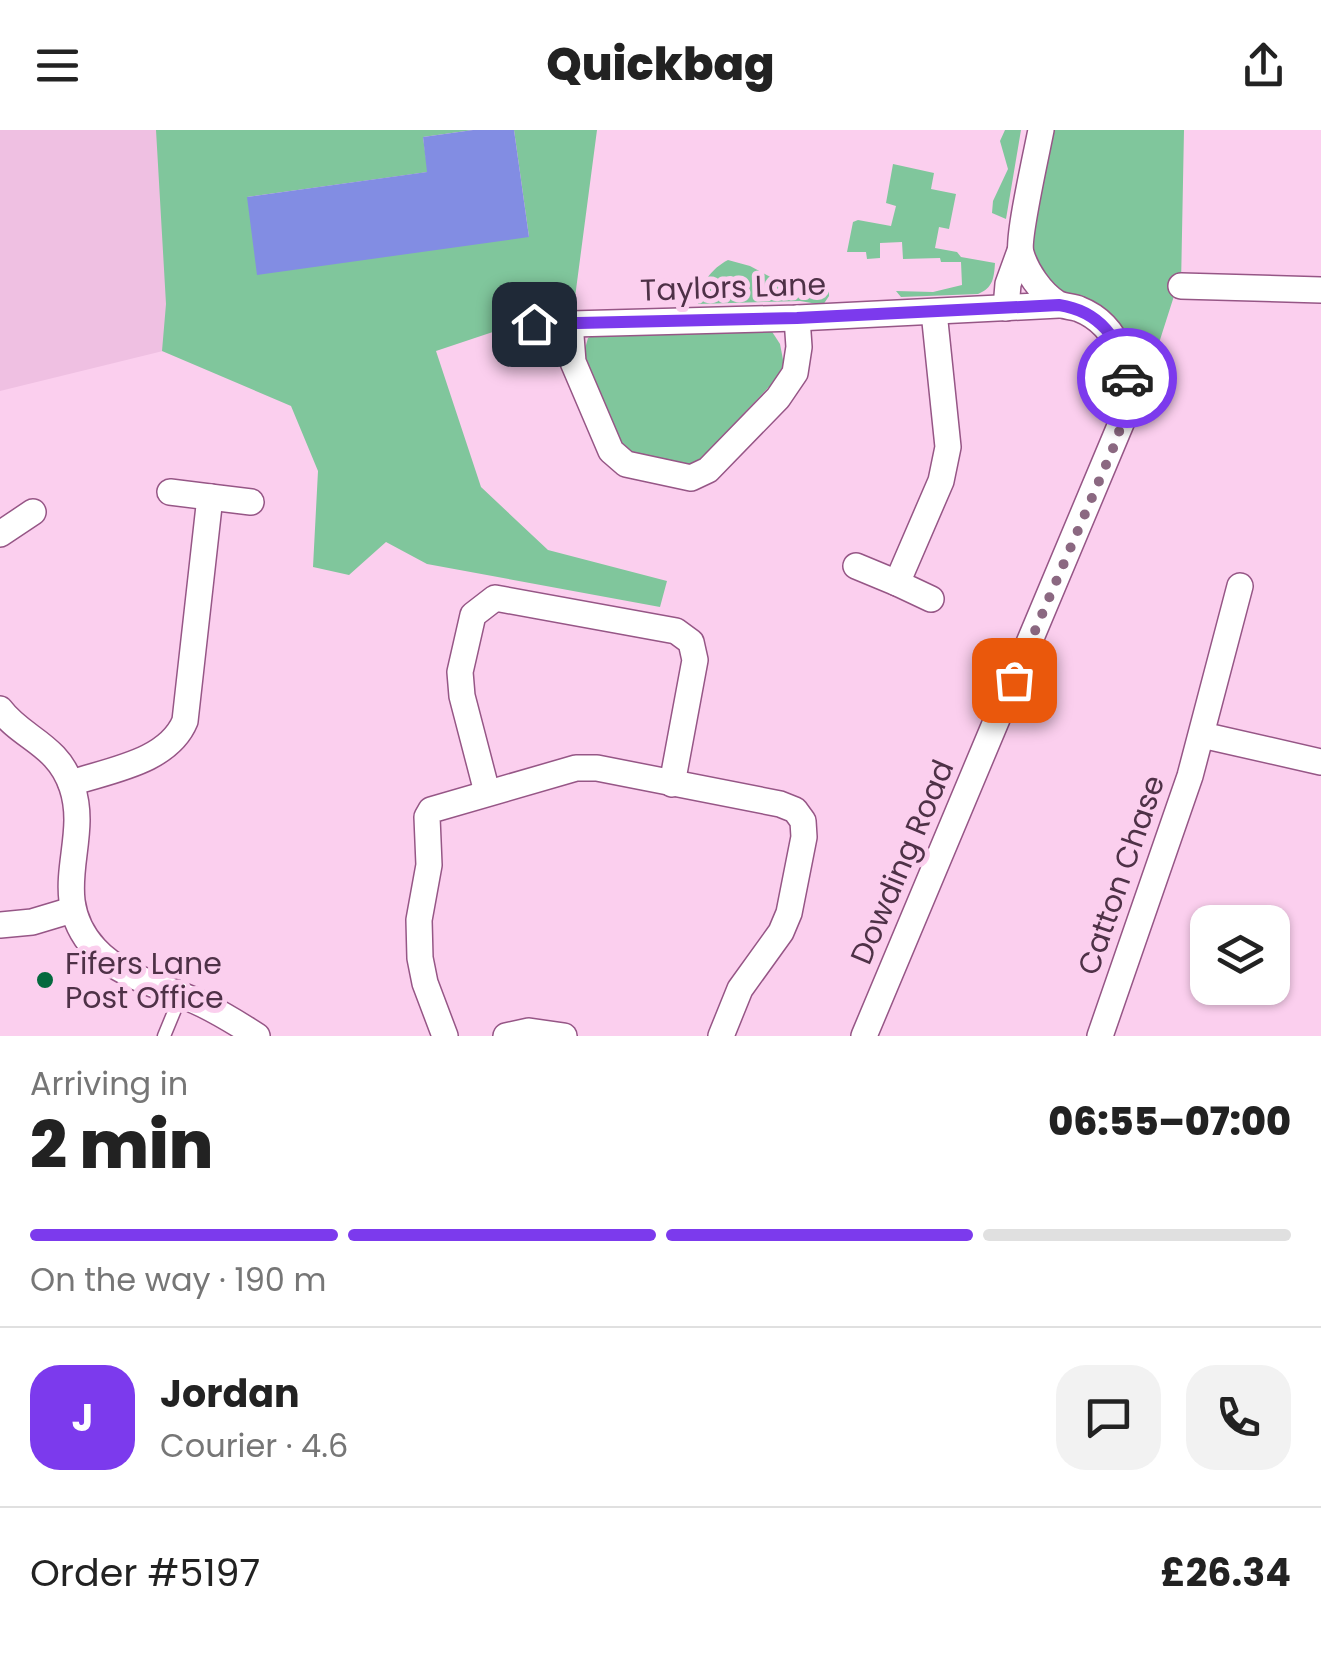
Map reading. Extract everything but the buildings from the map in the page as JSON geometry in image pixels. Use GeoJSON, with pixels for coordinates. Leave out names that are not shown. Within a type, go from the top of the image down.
{"type":"FeatureCollection","features":[{"type":"Feature","properties":{"kind":"street"},"geometry":{"type":"LineString","coordinates":[[1006,308],[1008,284],[1020,251],[1040,130]]}},
{"type":"Feature","properties":{"kind":"street","name":"Dowding Road"},"geometry":{"type":"LineString","coordinates":[[864,1036],[1125,414],[1128,383],[1124,360],[1112,336],[1098,319],[1078,308],[1059,305],[1036,282],[1020,251]]}},
{"type":"Feature","properties":{"kind":"street"},"geometry":{"type":"LineString","coordinates":[[1182,286],[1321,290]]}},
{"type":"Feature","properties":{"kind":"street","name":"Taylors Lane"},"geometry":{"type":"LineString","coordinates":[[534,324],[797,318],[1059,305]]}},
{"type":"Feature","properties":{"kind":"street"},"geometry":{"type":"LineString","coordinates":[[897,583],[941,481],[948,447],[934,312]]}},
{"type":"Feature","properties":{"kind":"street"},"geometry":{"type":"LineString","coordinates":[[570,324],[573,362],[611,451],[626,464],[691,478],[708,470],[778,398],[795,373],[799,348],[797,318]]}},
{"type":"Feature","properties":{"kind":"street"},"geometry":{"type":"LineString","coordinates":[[170,492],[251,502]]}},
{"type":"Feature","properties":{"kind":"street"},"geometry":{"type":"LineString","coordinates":[[70,783],[163,750],[178,737],[185,721],[210,497]]}},
{"type":"Feature","properties":{"kind":"street"},"geometry":{"type":"LineString","coordinates":[[0,534],[33,512]]}},
{"type":"Feature","properties":{"kind":"street"},"geometry":{"type":"LineString","coordinates":[[856,566],[931,600]]}},
{"type":"Feature","properties":{"kind":"street","name":"Catton Chase"},"geometry":{"type":"LineString","coordinates":[[1100,1036],[1202,735],[1240,586]]}},
{"type":"Feature","properties":{"kind":"street"},"geometry":{"type":"LineString","coordinates":[[486,792],[462,696],[460,672],[473,616],[495,598],[676,631],[690,642],[695,660],[672,784]]}},
{"type":"Feature","properties":{"kind":"street"},"geometry":{"type":"LineString","coordinates":[[0,709],[53,755],[70,783],[76,800],[69,886],[72,910],[96,950],[118,968],[257,1036]]}},
{"type":"Feature","properties":{"kind":"street"},"geometry":{"type":"LineString","coordinates":[[1202,735],[1321,762]]}},
{"type":"Feature","properties":{"kind":"street"},"geometry":{"type":"LineString","coordinates":[[444,1036],[420,958],[420,920],[430,865],[428,816],[435,807],[576,768],[597,768],[780,804],[795,810],[803,821],[804,837],[789,913],[781,932],[740,989],[721,1036]]}},
{"type":"Feature","properties":{"kind":"street"},"geometry":{"type":"LineString","coordinates":[[0,925],[32,922],[72,910]]}},
{"type":"Feature","properties":{"kind":"street"},"geometry":{"type":"LineString","coordinates":[[506,1036],[528,1031],[554,1035]]}},
{"type":"Feature","properties":{"kind":"lane"},"geometry":{"type":"LineString","coordinates":[[164,1036],[181,996]]}},
{"type":"Feature","properties":{"kind":"shaded area"},"geometry":{"type":"Polygon","coordinates":[[[0,130],[233,130],[220,337],[0,391],[0,130]]]}},
{"type":"Feature","properties":{"kind":"green space"},"geometry":{"type":"Polygon","coordinates":[[[156,130],[473,130],[423,137],[428,172],[247,197],[529,237],[514,130],[597,130],[574,305],[436,351],[481,487],[548,550],[667,581],[660,607],[427,564],[386,542],[349,575],[313,567],[318,471],[291,406],[162,351],[166,304],[156,130]]]}},
{"type":"Feature","properties":{"kind":"green space"},"geometry":{"type":"Polygon","coordinates":[[[1005,130],[1021,130],[1006,219],[992,213],[993,201],[1008,169],[1000,141],[1005,130]]]}},
{"type":"Feature","properties":{"kind":"green space"},"geometry":{"type":"Polygon","coordinates":[[[1041,130],[1184,130],[1181,286],[1174,296],[1135,418],[1112,336],[1059,305],[1020,251],[1041,130]]]}},
{"type":"Feature","properties":{"kind":"green space"},"geometry":{"type":"Polygon","coordinates":[[[893,164],[934,173],[931,189],[956,194],[949,229],[939,227],[935,248],[995,263],[992,282],[983,292],[901,297],[896,291],[933,292],[962,285],[961,262],[903,259],[902,242],[880,243],[880,258],[867,259],[866,252],[847,252],[853,222],[891,226],[896,206],[886,203],[893,164]]]}},
{"type":"Feature","properties":{"kind":"green space"},"geometry":{"type":"Polygon","coordinates":[[[728,260],[750,266],[780,282],[788,275],[829,283],[829,296],[823,305],[800,301],[698,304],[707,278],[728,260]]]}},
{"type":"Feature","properties":{"kind":"green space"},"geometry":{"type":"Polygon","coordinates":[[[769,327],[780,344],[785,370],[695,465],[630,456],[610,442],[580,366],[588,338],[602,330],[769,327]]]}},
{"type":"Feature","properties":{"kind":"water"},"geometry":{"type":"Polygon","coordinates":[[[473,130],[514,130],[529,237],[257,275],[247,197],[427,172],[423,137],[473,130]]]}},
{"type":"Feature","properties":{"kind":"way so far"},"geometry":{"type":"LineString","coordinates":[[1014,680],[1117,439],[1127,403],[1127,378]]}},
{"type":"Feature","properties":{"kind":"place","name":"Fifers Lane Post Office"},"geometry":{"type":"Point","coordinates":[45,980]}},
{"type":"Feature","properties":{"kind":"route"},"geometry":{"type":"LineString","coordinates":[[534,324],[797,318],[1059,305],[1078,308],[1098,319],[1124,360],[1127,378]]}}]}
